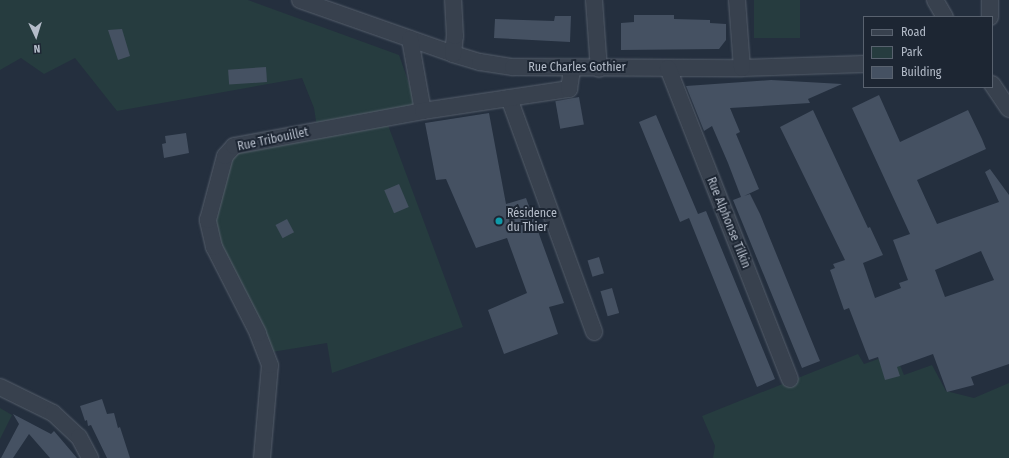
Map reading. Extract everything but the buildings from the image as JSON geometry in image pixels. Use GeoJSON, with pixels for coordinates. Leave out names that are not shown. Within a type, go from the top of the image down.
{"type":"FeatureCollection","features":[{"type":"Feature","properties":{"kind":"street"},"geometry":{"type":"LineString","coordinates":[[453,54],[455,36],[454,0]]}},
{"type":"Feature","properties":{"kind":"street"},"geometry":{"type":"LineString","coordinates":[[594,0],[599,69]]}},
{"type":"Feature","properties":{"kind":"street"},"geometry":{"type":"LineString","coordinates":[[737,0],[742,68]]}},
{"type":"Feature","properties":{"kind":"street"},"geometry":{"type":"LineString","coordinates":[[935,0],[944,16]]}},
{"type":"Feature","properties":{"kind":"street"},"geometry":{"type":"LineString","coordinates":[[990,0],[990,16]]}},
{"type":"Feature","properties":{"kind":"street","name":"Rue Charles Gothier"},"geometry":{"type":"LineString","coordinates":[[307,1],[410,40],[453,54],[480,62],[513,67],[572,69],[742,68],[863,64]]}},
{"type":"Feature","properties":{"kind":"street"},"geometry":{"type":"LineString","coordinates":[[410,40],[423,111]]}},
{"type":"Feature","properties":{"kind":"street","name":"Rue Alphonse Tilkin"},"geometry":{"type":"LineString","coordinates":[[668,68],[790,379]]}},
{"type":"Feature","properties":{"kind":"street","name":"Rue Tribouillet"},"geometry":{"type":"LineString","coordinates":[[262,458],[270,365],[258,333],[214,247],[208,220],[225,156],[234,146],[423,111],[569,89],[572,69]]}},
{"type":"Feature","properties":{"kind":"street"},"geometry":{"type":"LineString","coordinates":[[993,85],[1009,109]]}},
{"type":"Feature","properties":{"kind":"street"},"geometry":{"type":"LineString","coordinates":[[509,98],[594,332]]}},
{"type":"Feature","properties":{"kind":"street"},"geometry":{"type":"LineString","coordinates":[[0,387],[53,413],[79,437],[90,458]]}},
{"type":"Feature","properties":{"kind":"green space"},"geometry":{"type":"Polygon","coordinates":[[[0,0],[248,0],[399,55],[418,109],[317,127],[314,108],[302,78],[117,111],[75,58],[44,74],[21,58],[0,70],[0,0]]]}},
{"type":"Feature","properties":{"kind":"green space"},"geometry":{"type":"Polygon","coordinates":[[[754,0],[800,0],[800,38],[754,38],[754,0]]]}},
{"type":"Feature","properties":{"kind":"green space"},"geometry":{"type":"Polygon","coordinates":[[[388,125],[463,327],[332,373],[327,343],[272,352],[219,250],[212,216],[237,148],[388,125]]]}},
{"type":"Feature","properties":{"kind":"green space"},"geometry":{"type":"Polygon","coordinates":[[[895,353],[904,375],[932,365],[946,391],[974,398],[1009,383],[1009,458],[713,458],[715,446],[702,416],[858,354],[864,364],[895,353]]]}},
{"type":"Feature","properties":{"kind":"green space"},"geometry":{"type":"Polygon","coordinates":[[[0,408],[12,415],[0,439],[0,408]]]}},
{"type":"Feature","properties":{"kind":"place","name":"Résidence du Thier"},"geometry":{"type":"Point","coordinates":[499,221]}}]}
